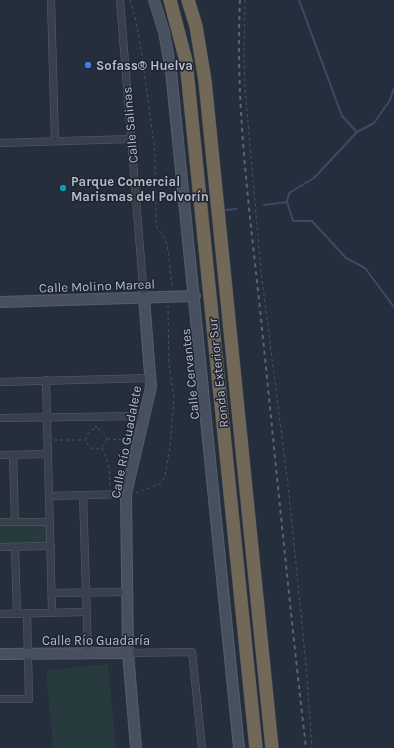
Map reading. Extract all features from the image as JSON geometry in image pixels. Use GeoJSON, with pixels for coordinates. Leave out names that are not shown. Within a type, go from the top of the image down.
{"type":"FeatureCollection","features":[{"type":"Feature","properties":{"kind":"highway","name":"Ronda Exterior Sur"},"geometry":{"type":"LineString","coordinates":[[170,0],[186,61],[256,748]]}},
{"type":"Feature","properties":{"kind":"highway","name":"Ronda Exterior Sur"},"geometry":{"type":"LineString","coordinates":[[188,0],[196,26],[205,81],[272,748]]}},
{"type":"Feature","properties":{"kind":"highway"},"geometry":{"type":"LineString","coordinates":[[195,0],[196,26]]}},
{"type":"Feature","properties":{"kind":"street"},"geometry":{"type":"LineString","coordinates":[[51,0],[55,141]]}},
{"type":"Feature","properties":{"kind":"street","name":"Calle Salinas"},"geometry":{"type":"LineString","coordinates":[[120,0],[144,298]]}},
{"type":"Feature","properties":{"kind":"street","name":"Calle Cervantes"},"geometry":{"type":"LineString","coordinates":[[154,0],[164,32],[171,71],[240,748]]}},
{"type":"Feature","properties":{"kind":"street"},"geometry":{"type":"LineString","coordinates":[[0,143],[131,139]]}},
{"type":"Feature","properties":{"kind":"street","name":"Calle Molino Mareal"},"geometry":{"type":"LineString","coordinates":[[0,302],[195,296]]}},
{"type":"Feature","properties":{"kind":"street","name":"Calle Río Guadalete"},"geometry":{"type":"LineString","coordinates":[[136,748],[128,653],[129,494],[151,387],[144,298]]}},
{"type":"Feature","properties":{"kind":"street"},"geometry":{"type":"LineString","coordinates":[[0,382],[151,378]]}},
{"type":"Feature","properties":{"kind":"street"},"geometry":{"type":"LineString","coordinates":[[46,380],[52,612]]}},
{"type":"Feature","properties":{"kind":"street"},"geometry":{"type":"LineString","coordinates":[[0,418],[144,416]]}},
{"type":"Feature","properties":{"kind":"street"},"geometry":{"type":"LineString","coordinates":[[0,455],[48,454]]}},
{"type":"Feature","properties":{"kind":"street"},"geometry":{"type":"LineString","coordinates":[[13,455],[15,522]]}},
{"type":"Feature","properties":{"kind":"street"},"geometry":{"type":"LineString","coordinates":[[49,496],[129,494]]}},
{"type":"Feature","properties":{"kind":"street"},"geometry":{"type":"LineString","coordinates":[[83,495],[88,653]]}},
{"type":"Feature","properties":{"kind":"street"},"geometry":{"type":"LineString","coordinates":[[0,522],[50,522]]}},
{"type":"Feature","properties":{"kind":"street"},"geometry":{"type":"LineString","coordinates":[[0,547],[51,546]]}},
{"type":"Feature","properties":{"kind":"street"},"geometry":{"type":"LineString","coordinates":[[15,547],[17,614]]}},
{"type":"Feature","properties":{"kind":"street"},"geometry":{"type":"LineString","coordinates":[[52,593],[86,593],[128,597]]}},
{"type":"Feature","properties":{"kind":"street"},"geometry":{"type":"LineString","coordinates":[[0,614],[86,612]]}},
{"type":"Feature","properties":{"kind":"street"},"geometry":{"type":"LineString","coordinates":[[0,699],[29,699],[27,613]]}},
{"type":"Feature","properties":{"kind":"street","name":"Calle Río Guadaría"},"geometry":{"type":"LineString","coordinates":[[0,654],[192,652],[202,748]]}},
{"type":"Feature","properties":{"kind":"path"},"geometry":{"type":"LineString","coordinates":[[130,0],[141,49],[155,152],[156,225],[164,237],[166,244],[172,290]]}},
{"type":"Feature","properties":{"kind":"path"},"geometry":{"type":"LineString","coordinates":[[246,0],[244,61],[245,89],[261,271],[289,494],[306,666],[312,748]]}},
{"type":"Feature","properties":{"kind":"path"},"geometry":{"type":"LineString","coordinates":[[129,494],[160,484],[166,469],[170,446],[174,398],[168,364],[168,306]]}},
{"type":"Feature","properties":{"kind":"path"},"geometry":{"type":"LineString","coordinates":[[96,429],[104,433],[106,439],[102,448],[96,450],[88,446],[86,436],[90,431],[96,429]]}},
{"type":"Feature","properties":{"kind":"path"},"geometry":{"type":"LineString","coordinates":[[106,439],[130,440]]}},
{"type":"Feature","properties":{"kind":"path"},"geometry":{"type":"LineString","coordinates":[[53,440],[86,440]]}},
{"type":"Feature","properties":{"kind":"path"},"geometry":{"type":"LineString","coordinates":[[102,448],[106,455],[110,471],[110,490]]}},
{"type":"Feature","properties":{"kind":"shaded area"},"geometry":{"type":"Polygon","coordinates":[[[48,524],[48,543],[0,544],[0,526],[48,524]]]}},
{"type":"Feature","properties":{"kind":"shaded area"},"geometry":{"type":"Polygon","coordinates":[[[108,664],[116,748],[53,748],[46,670],[108,664]]]}},
{"type":"Feature","properties":{"kind":"waterway"},"geometry":{"type":"LineString","coordinates":[[299,0],[342,116],[357,132]]}},
{"type":"Feature","properties":{"kind":"waterway"},"geometry":{"type":"LineString","coordinates":[[394,88],[390,100],[374,123],[357,132],[314,178],[289,193],[287,202],[293,221],[312,221],[346,258],[365,268],[394,307]]}},
{"type":"Feature","properties":{"kind":"waterway"},"geometry":{"type":"LineString","coordinates":[[264,205],[287,202]]}},
{"type":"Feature","properties":{"kind":"waterway"},"geometry":{"type":"LineString","coordinates":[[226,210],[236,209]]}},
{"type":"Feature","properties":{"kind":"railway"},"geometry":{"type":"LineString","coordinates":[[240,0],[239,77],[244,154],[306,748]]}},
{"type":"Feature","properties":{"kind":"place","name":"Sofass® Huelva"},"geometry":{"type":"Point","coordinates":[88,65]}},
{"type":"Feature","properties":{"kind":"place","name":"Parque Comercial Marismas del Polvorín"},"geometry":{"type":"Point","coordinates":[63,188]}}]}
